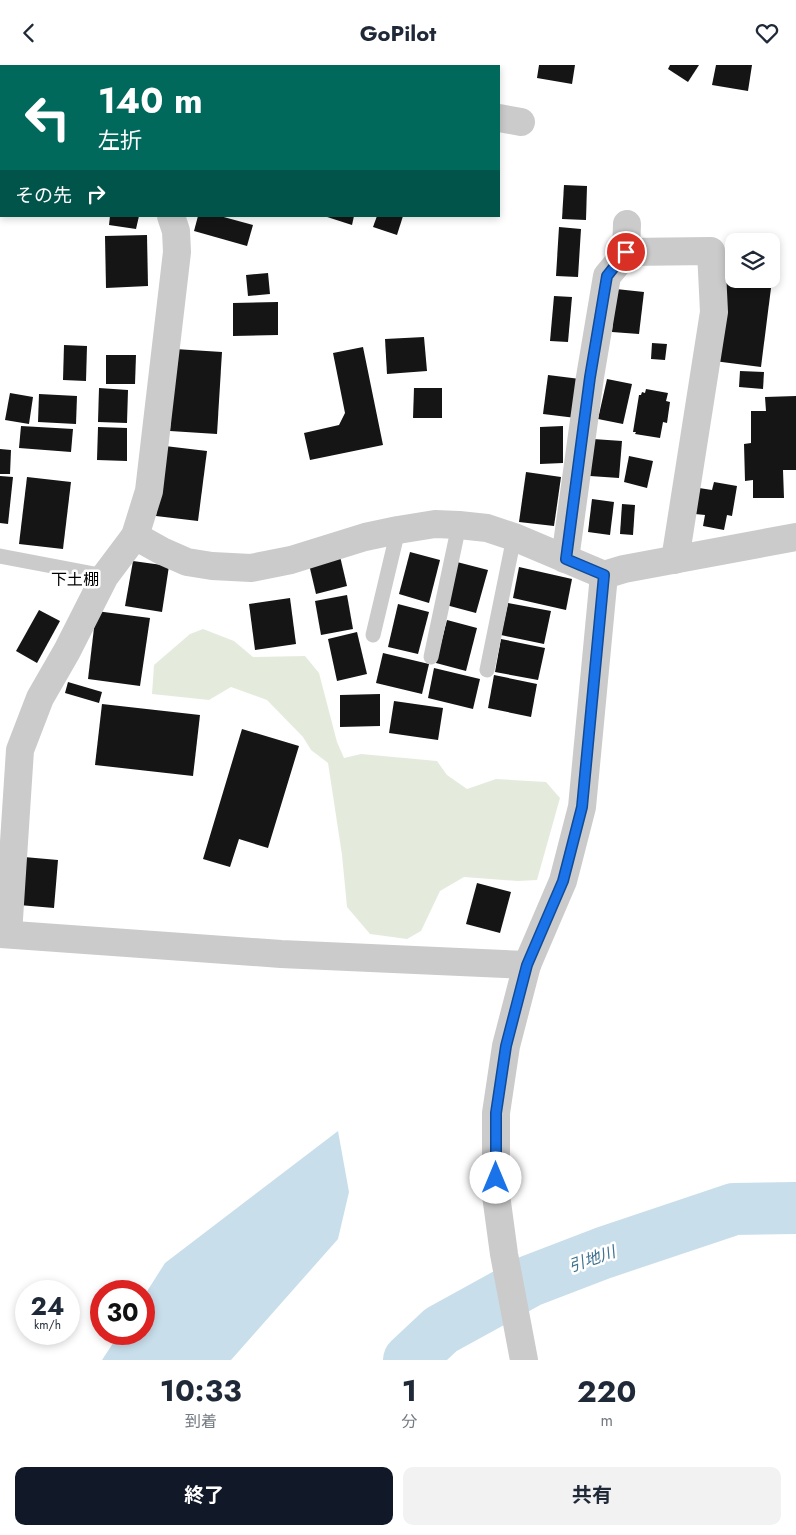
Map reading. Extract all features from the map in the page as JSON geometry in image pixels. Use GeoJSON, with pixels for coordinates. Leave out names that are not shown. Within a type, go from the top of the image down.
{"type":"FeatureCollection","features":[{"type":"Feature","properties":{"kind":"street"},"geometry":{"type":"LineString","coordinates":[[172,217],[176,231],[177,252],[149,491],[135,536],[105,576],[67,651],[40,698],[20,750],[4,934],[281,954],[527,965]]}},
{"type":"Feature","properties":{"kind":"street"},"geometry":{"type":"LineString","coordinates":[[566,559],[590,377],[607,276],[626,252],[628,223]]}},
{"type":"Feature","properties":{"kind":"street"},"geometry":{"type":"LineString","coordinates":[[626,252],[711,251],[714,312],[675,560]]}},
{"type":"Feature","properties":{"kind":"street"},"geometry":{"type":"LineString","coordinates":[[135,536],[187,563],[252,568],[290,560],[366,537],[398,530],[435,525],[459,525],[487,528],[514,537],[604,575],[624,569],[796,537]]}},
{"type":"Feature","properties":{"kind":"street"},"geometry":{"type":"LineString","coordinates":[[522,1351],[504,1254],[496,1195],[496,1113],[506,1046],[527,965],[563,881],[582,807],[604,575]]}},
{"type":"Feature","properties":{"kind":"lane"},"geometry":{"type":"LineString","coordinates":[[431,657],[459,525]]}},
{"type":"Feature","properties":{"kind":"lane"},"geometry":{"type":"LineString","coordinates":[[374,635],[398,530]]}},
{"type":"Feature","properties":{"kind":"lane"},"geometry":{"type":"LineString","coordinates":[[488,670],[514,537]]}},
{"type":"Feature","properties":{"kind":"lane"},"geometry":{"type":"LineString","coordinates":[[0,556],[105,576]]}},
{"type":"Feature","properties":{"kind":"green space"},"geometry":{"type":"Polygon","coordinates":[[[203,629],[234,641],[253,657],[305,656],[319,673],[337,742],[344,758],[361,754],[437,761],[447,775],[467,789],[496,779],[546,782],[560,798],[537,880],[518,881],[464,877],[440,891],[421,931],[407,939],[370,934],[347,907],[342,855],[328,763],[311,750],[303,737],[267,700],[231,687],[209,700],[152,694],[154,665],[190,634],[203,629]]]}},
{"type":"Feature","properties":{"kind":"water"},"geometry":{"type":"Polygon","coordinates":[[[338,1131],[349,1192],[338,1239],[231,1360],[102,1360],[112,1345],[155,1345],[154,1280],[165,1263],[338,1131]]]}},
{"type":"Feature","properties":{"kind":"building"},"geometry":{"type":"Polygon","coordinates":[[[539,65],[575,65],[572,84],[537,78],[539,65]]]}},
{"type":"Feature","properties":{"kind":"building"},"geometry":{"type":"Polygon","coordinates":[[[670,65],[699,65],[688,82],[668,69],[670,65]]]}},
{"type":"Feature","properties":{"kind":"building"},"geometry":{"type":"Polygon","coordinates":[[[716,65],[752,65],[748,91],[712,85],[716,65]]]}},
{"type":"Feature","properties":{"kind":"building"},"geometry":{"type":"Polygon","coordinates":[[[564,185],[587,186],[586,220],[562,219],[564,185]]]}},
{"type":"Feature","properties":{"kind":"building"},"geometry":{"type":"Polygon","coordinates":[[[110,217],[139,217],[136,229],[109,225],[110,217]]]}},
{"type":"Feature","properties":{"kind":"building"},"geometry":{"type":"Polygon","coordinates":[[[198,217],[224,217],[253,225],[247,246],[194,231],[198,217]]]}},
{"type":"Feature","properties":{"kind":"building"},"geometry":{"type":"Polygon","coordinates":[[[327,217],[354,217],[352,225],[327,217]]]}},
{"type":"Feature","properties":{"kind":"building"},"geometry":{"type":"Polygon","coordinates":[[[377,217],[403,217],[397,235],[373,227],[377,217]]]}},
{"type":"Feature","properties":{"kind":"building"},"geometry":{"type":"Polygon","coordinates":[[[559,227],[581,229],[578,277],[556,276],[559,227]]]}},
{"type":"Feature","properties":{"kind":"building"},"geometry":{"type":"Polygon","coordinates":[[[147,235],[148,286],[106,288],[105,236],[147,235]]]}},
{"type":"Feature","properties":{"kind":"building"},"geometry":{"type":"Polygon","coordinates":[[[268,273],[270,294],[248,296],[246,275],[268,273]]]}},
{"type":"Feature","properties":{"kind":"building"},"geometry":{"type":"Polygon","coordinates":[[[724,283],[725,288],[771,288],[761,367],[714,361],[724,283]]]}},
{"type":"Feature","properties":{"kind":"building"},"geometry":{"type":"Polygon","coordinates":[[[616,289],[644,292],[639,334],[612,332],[616,289]]]}},
{"type":"Feature","properties":{"kind":"building"},"geometry":{"type":"Polygon","coordinates":[[[554,296],[572,297],[568,342],[550,341],[554,296]]]}},
{"type":"Feature","properties":{"kind":"building"},"geometry":{"type":"Polygon","coordinates":[[[278,302],[278,335],[233,336],[233,303],[278,302]]]}},
{"type":"Feature","properties":{"kind":"building"},"geometry":{"type":"Polygon","coordinates":[[[424,337],[427,371],[387,374],[385,339],[424,337]]]}},
{"type":"Feature","properties":{"kind":"building"},"geometry":{"type":"Polygon","coordinates":[[[652,343],[667,344],[665,360],[651,359],[652,343]]]}},
{"type":"Feature","properties":{"kind":"building"},"geometry":{"type":"Polygon","coordinates":[[[64,345],[87,346],[86,381],[63,380],[64,345]]]}},
{"type":"Feature","properties":{"kind":"building"},"geometry":{"type":"Polygon","coordinates":[[[363,347],[383,445],[310,460],[304,433],[339,425],[345,413],[333,353],[363,347]]]}},
{"type":"Feature","properties":{"kind":"building"},"geometry":{"type":"Polygon","coordinates":[[[175,349],[222,352],[217,434],[170,431],[175,349]]]}},
{"type":"Feature","properties":{"kind":"building"},"geometry":{"type":"Polygon","coordinates":[[[106,355],[136,355],[135,384],[106,384],[106,355]]]}},
{"type":"Feature","properties":{"kind":"building"},"geometry":{"type":"Polygon","coordinates":[[[740,371],[764,372],[763,389],[739,387],[740,371]]]}},
{"type":"Feature","properties":{"kind":"building"},"geometry":{"type":"Polygon","coordinates":[[[548,375],[580,379],[576,418],[543,414],[548,375]]]}},
{"type":"Feature","properties":{"kind":"building"},"geometry":{"type":"Polygon","coordinates":[[[607,379],[632,384],[623,424],[598,419],[607,379]]]}},
{"type":"Feature","properties":{"kind":"building"},"geometry":{"type":"Polygon","coordinates":[[[99,388],[128,390],[127,423],[98,422],[99,388]]]}},
{"type":"Feature","properties":{"kind":"building"},"geometry":{"type":"Polygon","coordinates":[[[414,388],[442,388],[442,418],[413,418],[414,388]]]}},
{"type":"Feature","properties":{"kind":"building"},"geometry":{"type":"Polygon","coordinates":[[[646,389],[668,393],[666,401],[670,402],[667,423],[663,422],[660,438],[635,434],[636,432],[633,432],[639,395],[642,392],[645,393],[646,389]]]}},
{"type":"Feature","properties":{"kind":"building"},"geometry":{"type":"Polygon","coordinates":[[[10,393],[33,397],[29,424],[5,420],[10,393]]]}},
{"type":"Feature","properties":{"kind":"building"},"geometry":{"type":"Polygon","coordinates":[[[39,394],[77,396],[76,424],[38,422],[39,394]]]}},
{"type":"Feature","properties":{"kind":"building"},"geometry":{"type":"Polygon","coordinates":[[[796,396],[796,470],[783,470],[784,498],[753,498],[753,480],[745,481],[744,444],[751,443],[751,411],[766,411],[765,397],[796,396]]]}},
{"type":"Feature","properties":{"kind":"building"},"geometry":{"type":"Polygon","coordinates":[[[21,426],[73,429],[71,452],[19,448],[21,426]]]}},
{"type":"Feature","properties":{"kind":"building"},"geometry":{"type":"Polygon","coordinates":[[[563,426],[563,463],[540,464],[540,427],[563,426]]]}},
{"type":"Feature","properties":{"kind":"building"},"geometry":{"type":"Polygon","coordinates":[[[98,427],[127,428],[127,461],[97,460],[98,427]]]}},
{"type":"Feature","properties":{"kind":"building"},"geometry":{"type":"Polygon","coordinates":[[[593,439],[622,441],[619,478],[590,476],[593,439]]]}},
{"type":"Feature","properties":{"kind":"building"},"geometry":{"type":"Polygon","coordinates":[[[165,446],[207,451],[198,521],[156,516],[165,446]]]}},
{"type":"Feature","properties":{"kind":"building"},"geometry":{"type":"Polygon","coordinates":[[[0,449],[11,450],[10,474],[0,474],[0,449]]]}},
{"type":"Feature","properties":{"kind":"building"},"geometry":{"type":"Polygon","coordinates":[[[629,456],[653,461],[647,488],[624,482],[629,456]]]}},
{"type":"Feature","properties":{"kind":"building"},"geometry":{"type":"Polygon","coordinates":[[[526,472],[561,477],[554,526],[519,522],[526,472]]]}},
{"type":"Feature","properties":{"kind":"building"},"geometry":{"type":"Polygon","coordinates":[[[0,476],[13,477],[8,524],[0,523],[0,476]]]}},
{"type":"Feature","properties":{"kind":"building"},"geometry":{"type":"Polygon","coordinates":[[[27,477],[71,482],[63,549],[19,544],[27,477]]]}},
{"type":"Feature","properties":{"kind":"building"},"geometry":{"type":"Polygon","coordinates":[[[714,482],[737,486],[732,516],[727,515],[724,530],[703,526],[705,515],[695,514],[699,488],[712,490],[714,482]]]}},
{"type":"Feature","properties":{"kind":"building"},"geometry":{"type":"Polygon","coordinates":[[[592,499],[614,502],[610,535],[588,532],[592,499]]]}},
{"type":"Feature","properties":{"kind":"building"},"geometry":{"type":"Polygon","coordinates":[[[622,504],[635,505],[633,535],[620,534],[622,504]]]}},
{"type":"Feature","properties":{"kind":"building"},"geometry":{"type":"Polygon","coordinates":[[[339,552],[347,586],[316,594],[308,560],[339,552]]]}},
{"type":"Feature","properties":{"kind":"building"},"geometry":{"type":"Polygon","coordinates":[[[410,552],[440,560],[429,603],[399,594],[410,552]]]}},
{"type":"Feature","properties":{"kind":"building"},"geometry":{"type":"Polygon","coordinates":[[[133,561],[169,566],[162,612],[125,606],[133,561]]]}},
{"type":"Feature","properties":{"kind":"building"},"geometry":{"type":"Polygon","coordinates":[[[457,562],[488,570],[476,613],[446,605],[457,562]]]}},
{"type":"Feature","properties":{"kind":"building"},"geometry":{"type":"Polygon","coordinates":[[[519,567],[572,579],[566,610],[513,598],[519,567]]]}},
{"type":"Feature","properties":{"kind":"building"},"geometry":{"type":"Polygon","coordinates":[[[347,595],[353,629],[321,635],[315,601],[347,595]]]}},
{"type":"Feature","properties":{"kind":"building"},"geometry":{"type":"Polygon","coordinates":[[[290,598],[296,644],[255,650],[249,604],[290,598]]]}},
{"type":"Feature","properties":{"kind":"building"},"geometry":{"type":"Polygon","coordinates":[[[508,603],[551,611],[544,644],[501,635],[508,603]]]}},
{"type":"Feature","properties":{"kind":"building"},"geometry":{"type":"Polygon","coordinates":[[[398,604],[429,612],[418,654],[388,647],[398,604]]]}},
{"type":"Feature","properties":{"kind":"building"},"geometry":{"type":"Polygon","coordinates":[[[39,610],[60,621],[37,663],[16,651],[39,610]]]}},
{"type":"Feature","properties":{"kind":"building"},"geometry":{"type":"Polygon","coordinates":[[[96,611],[150,618],[140,686],[88,679],[96,611]]]}},
{"type":"Feature","properties":{"kind":"building"},"geometry":{"type":"Polygon","coordinates":[[[447,620],[477,628],[466,671],[436,663],[447,620]]]}},
{"type":"Feature","properties":{"kind":"building"},"geometry":{"type":"Polygon","coordinates":[[[357,632],[367,674],[337,681],[328,639],[357,632]]]}},
{"type":"Feature","properties":{"kind":"building"},"geometry":{"type":"Polygon","coordinates":[[[501,639],[545,648],[538,680],[495,672],[501,639]]]}},
{"type":"Feature","properties":{"kind":"building"},"geometry":{"type":"Polygon","coordinates":[[[383,653],[429,664],[422,694],[376,683],[383,653]]]}},
{"type":"Feature","properties":{"kind":"building"},"geometry":{"type":"Polygon","coordinates":[[[434,668],[480,679],[473,709],[428,698],[434,668]]]}},
{"type":"Feature","properties":{"kind":"building"},"geometry":{"type":"Polygon","coordinates":[[[494,675],[537,684],[531,717],[488,708],[494,675]]]}},
{"type":"Feature","properties":{"kind":"building"},"geometry":{"type":"Polygon","coordinates":[[[68,682],[102,692],[99,703],[65,693],[68,682]]]}},
{"type":"Feature","properties":{"kind":"building"},"geometry":{"type":"Polygon","coordinates":[[[380,694],[380,726],[340,727],[340,695],[380,694]]]}},
{"type":"Feature","properties":{"kind":"building"},"geometry":{"type":"Polygon","coordinates":[[[394,701],[443,708],[438,740],[389,733],[394,701]]]}},
{"type":"Feature","properties":{"kind":"building"},"geometry":{"type":"Polygon","coordinates":[[[102,704],[200,715],[193,776],[95,765],[102,704]]]}},
{"type":"Feature","properties":{"kind":"building"},"geometry":{"type":"Polygon","coordinates":[[[242,729],[299,746],[268,848],[239,839],[230,867],[203,859],[242,729]]]}},
{"type":"Feature","properties":{"kind":"building"},"geometry":{"type":"Polygon","coordinates":[[[24,857],[58,860],[54,908],[19,905],[24,857]]]}},
{"type":"Feature","properties":{"kind":"building"},"geometry":{"type":"Polygon","coordinates":[[[477,883],[511,892],[500,933],[466,924],[477,883]]]}},
{"type":"Feature","properties":{"kind":"waterway","name":"引地川"},"geometry":{"type":"LineString","coordinates":[[409,1360],[441,1330],[530,1281],[603,1253],[734,1209],[796,1208]]}},
{"type":"Feature","properties":{"kind":"district","name":"下土棚"},"geometry":{"type":"Point","coordinates":[75,579]}},
{"type":"Feature","properties":{"kind":"route"},"geometry":{"type":"LineString","coordinates":[[496,1178],[496,1113],[506,1046],[527,965],[563,881],[582,807],[604,575],[566,559],[590,377],[607,276],[626,252]]}}]}
